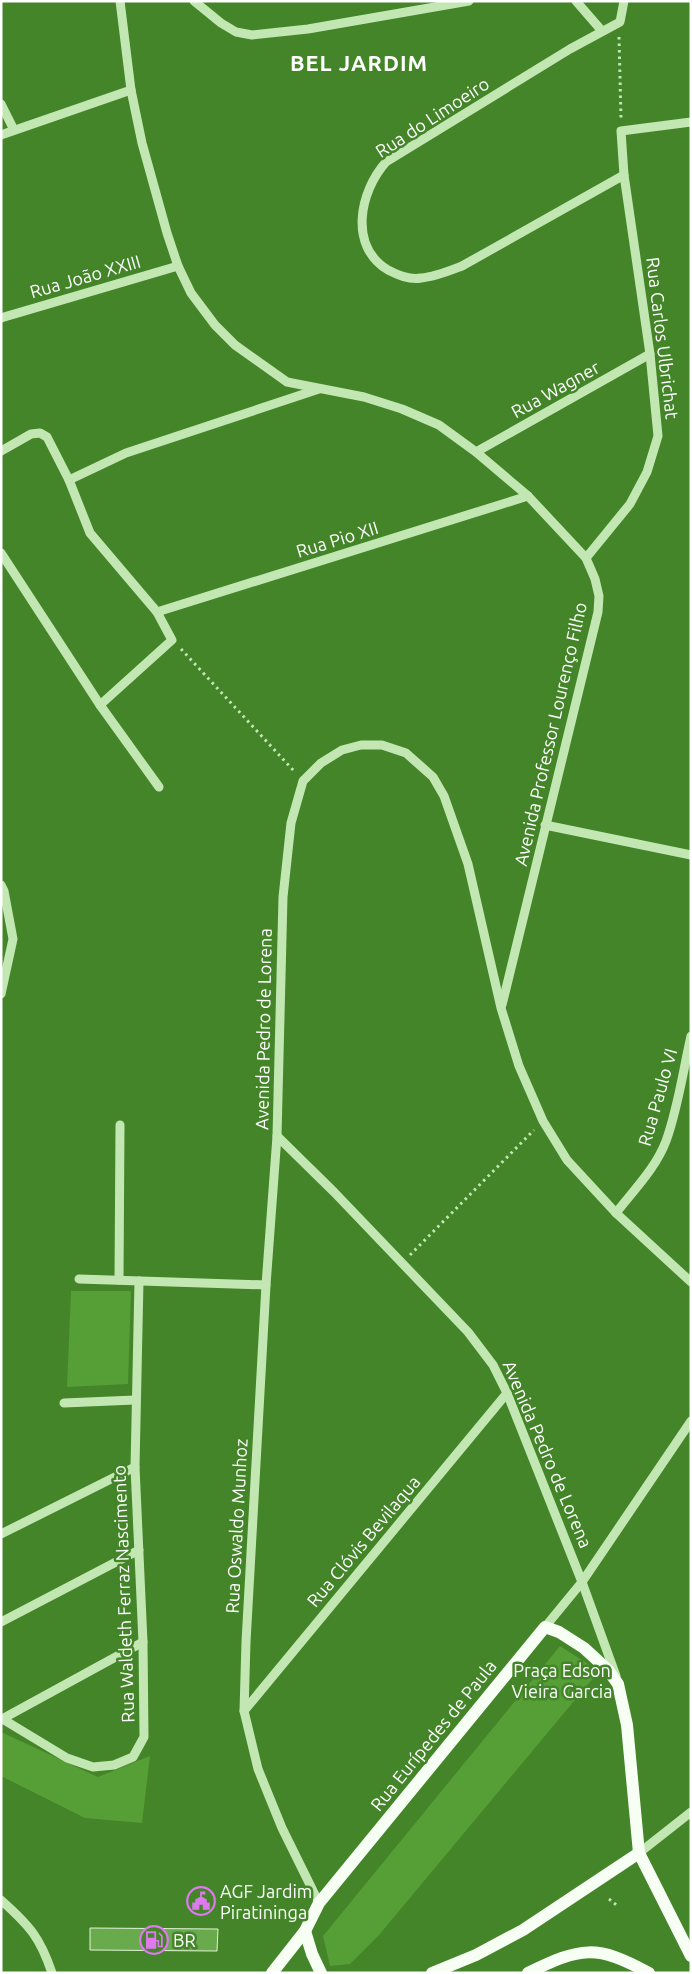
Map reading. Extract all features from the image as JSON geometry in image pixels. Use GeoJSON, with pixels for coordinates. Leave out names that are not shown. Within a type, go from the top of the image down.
{"type":"FeatureCollection","features":[{"type":"Feature","properties":{"kind":"main road","name":"Avenida Pedro de Lorena"},"geometry":{"type":"LineString","coordinates":[[545,1627],[559,1632],[584,1648],[608,1670],[618,1684],[627,1725],[639,1853]]}},
{"type":"Feature","properties":{"kind":"main road","name":"Rua Eurípedes de Paula"},"geometry":{"type":"LineString","coordinates":[[272,1973],[305,1931],[319,1903],[545,1627]]}},
{"type":"Feature","properties":{"kind":"main road"},"geometry":{"type":"LineString","coordinates":[[432,1973],[476,1955],[523,1930],[639,1853],[691,1956]]}},
{"type":"Feature","properties":{"kind":"main road"},"geometry":{"type":"LineString","coordinates":[[305,1931],[312,1954],[321,1973]]}},
{"type":"Feature","properties":{"kind":"main road"},"geometry":{"type":"LineString","coordinates":[[528,1973],[581,1951],[607,1953],[649,1973]]}},
{"type":"Feature","properties":{"kind":"street","name":"Avenida Professor Lourenço Filho"},"geometry":{"type":"LineString","coordinates":[[120,1],[131,90],[142,143],[178,266],[192,293],[215,325],[235,345],[288,382],[364,397],[402,409],[439,425],[476,452],[528,496],[586,558],[595,579],[599,596],[598,612],[501,1008]]}},
{"type":"Feature","properties":{"kind":"street"},"geometry":{"type":"LineString","coordinates":[[194,1],[221,23],[236,32],[252,34],[308,29],[469,1]]}},
{"type":"Feature","properties":{"kind":"street"},"geometry":{"type":"LineString","coordinates":[[576,1],[602,31]]}},
{"type":"Feature","properties":{"kind":"street"},"geometry":{"type":"LineString","coordinates":[[620,22],[624,1]]}},
{"type":"Feature","properties":{"kind":"street","name":"Rua do Limoeiro"},"geometry":{"type":"LineString","coordinates":[[620,22],[602,31],[386,162],[375,174],[366,194],[362,227],[366,247],[381,266],[400,276],[421,278],[444,273],[462,266],[624,175]]}},
{"type":"Feature","properties":{"kind":"street"},"geometry":{"type":"LineString","coordinates":[[1,135],[131,90]]}},
{"type":"Feature","properties":{"kind":"street"},"geometry":{"type":"LineString","coordinates":[[1,104],[14,130]]}},
{"type":"Feature","properties":{"kind":"street"},"geometry":{"type":"LineString","coordinates":[[621,131],[691,122]]}},
{"type":"Feature","properties":{"kind":"street","name":"Rua Carlos Ulbrichat"},"geometry":{"type":"LineString","coordinates":[[586,558],[630,504],[647,472],[658,436],[650,354],[624,175],[621,131]]}},
{"type":"Feature","properties":{"kind":"street","name":"Rua João XXIII"},"geometry":{"type":"LineString","coordinates":[[1,318],[178,266]]}},
{"type":"Feature","properties":{"kind":"street","name":"Rua Wagner"},"geometry":{"type":"LineString","coordinates":[[476,452],[650,354]]}},
{"type":"Feature","properties":{"kind":"street"},"geometry":{"type":"LineString","coordinates":[[69,480],[126,453],[320,389]]}},
{"type":"Feature","properties":{"kind":"street"},"geometry":{"type":"LineString","coordinates":[[1,451],[31,434],[40,433],[47,437],[69,480],[90,533],[157,612],[172,640],[100,705]]}},
{"type":"Feature","properties":{"kind":"street","name":"Rua Pio XII"},"geometry":{"type":"LineString","coordinates":[[157,612],[528,496]]}},
{"type":"Feature","properties":{"kind":"street"},"geometry":{"type":"LineString","coordinates":[[1,553],[100,705],[159,787]]}},
{"type":"Feature","properties":{"kind":"street","name":"Avenida Pedro de Lorena"},"geometry":{"type":"LineString","coordinates":[[501,1008],[468,864],[444,796],[433,777],[406,753],[382,745],[361,745],[342,750],[321,763],[303,781],[291,823],[282,897],[277,1136],[468,1332],[493,1365],[507,1393],[582,1582],[618,1684]]}},
{"type":"Feature","properties":{"kind":"street"},"geometry":{"type":"LineString","coordinates":[[545,825],[691,855]]}},
{"type":"Feature","properties":{"kind":"street"},"geometry":{"type":"LineString","coordinates":[[1,885],[4,890],[13,939],[1,994]]}},
{"type":"Feature","properties":{"kind":"street"},"geometry":{"type":"LineString","coordinates":[[501,1008],[519,1066],[543,1121],[567,1160],[616,1213],[691,1282]]}},
{"type":"Feature","properties":{"kind":"street","name":"Rua Paulo VI"},"geometry":{"type":"LineString","coordinates":[[616,1213],[654,1164],[666,1142],[691,1036]]}},
{"type":"Feature","properties":{"kind":"street"},"geometry":{"type":"LineString","coordinates":[[119,1280],[120,1125]]}},
{"type":"Feature","properties":{"kind":"street","name":"Rua Oswaldo Munhoz"},"geometry":{"type":"LineString","coordinates":[[277,1136],[266,1285],[244,1710],[258,1769],[282,1828],[319,1903]]}},
{"type":"Feature","properties":{"kind":"street"},"geometry":{"type":"LineString","coordinates":[[79,1279],[266,1285]]}},
{"type":"Feature","properties":{"kind":"street","name":"Rua Waldeth Ferraz Nascimento"},"geometry":{"type":"LineString","coordinates":[[2,1718],[67,1758],[93,1767],[114,1765],[133,1757],[144,1737],[139,1550],[134,1467],[139,1281]]}},
{"type":"Feature","properties":{"kind":"street","name":"Rua Clóvis Bevilaqua"},"geometry":{"type":"LineString","coordinates":[[244,1710],[507,1393]]}},
{"type":"Feature","properties":{"kind":"street"},"geometry":{"type":"LineString","coordinates":[[64,1403],[135,1400]]}},
{"type":"Feature","properties":{"kind":"street","name":"Rua Eurípedes de Paula"},"geometry":{"type":"LineString","coordinates":[[545,1627],[582,1582],[691,1421]]}},
{"type":"Feature","properties":{"kind":"street"},"geometry":{"type":"LineString","coordinates":[[1,1534],[134,1467]]}},
{"type":"Feature","properties":{"kind":"street"},"geometry":{"type":"LineString","coordinates":[[1,1622],[139,1550]]}},
{"type":"Feature","properties":{"kind":"street"},"geometry":{"type":"LineString","coordinates":[[2,1718],[142,1642]]}},
{"type":"Feature","properties":{"kind":"street"},"geometry":{"type":"LineString","coordinates":[[639,1853],[691,1812]]}},
{"type":"Feature","properties":{"kind":"street"},"geometry":{"type":"LineString","coordinates":[[1,1900],[25,1921],[43,1948],[52,1973]]}},
{"type":"Feature","properties":{"kind":"path"},"geometry":{"type":"LineString","coordinates":[[620,22],[618,56],[621,131]]}},
{"type":"Feature","properties":{"kind":"path"},"geometry":{"type":"LineString","coordinates":[[172,640],[303,781]]}},
{"type":"Feature","properties":{"kind":"path"},"geometry":{"type":"LineString","coordinates":[[402,1263],[543,1121]]}},
{"type":"Feature","properties":{"kind":"path"},"geometry":{"type":"LineString","coordinates":[[609,1899],[620,1907]]}},
{"type":"Feature","properties":{"kind":"green space"},"geometry":{"type":"Polygon","coordinates":[[[71,1291],[131,1291],[128,1384],[67,1387],[71,1291]]]}},
{"type":"Feature","properties":{"kind":"green space","name":"Praça Edson Vieira Garcia"},"geometry":{"type":"Polygon","coordinates":[[[560,1646],[599,1671],[379,1935],[350,1964],[330,1966],[323,1936],[560,1646]]]}},
{"type":"Feature","properties":{"kind":"green space"},"geometry":{"type":"Polygon","coordinates":[[[1,1732],[98,1777],[150,1756],[142,1823],[85,1818],[1,1776],[1,1732]]]}},
{"type":"Feature","properties":{"kind":"building","name":"BR"},"geometry":{"type":"Polygon","coordinates":[[[90,1928],[218,1929],[217,1951],[90,1950],[90,1928]]]}},
{"type":"Feature","properties":{"kind":"place","name":"AGF Jardim Piratininga"},"geometry":{"type":"Point","coordinates":[201,1901]}},
{"type":"Feature","properties":{"kind":"place","name":"BR"},"geometry":{"type":"Point","coordinates":[154,1940]}},
{"type":"Feature","properties":{"kind":"district","name":"BEL JARDIM"},"geometry":{"type":"Point","coordinates":[359,62]}}]}
